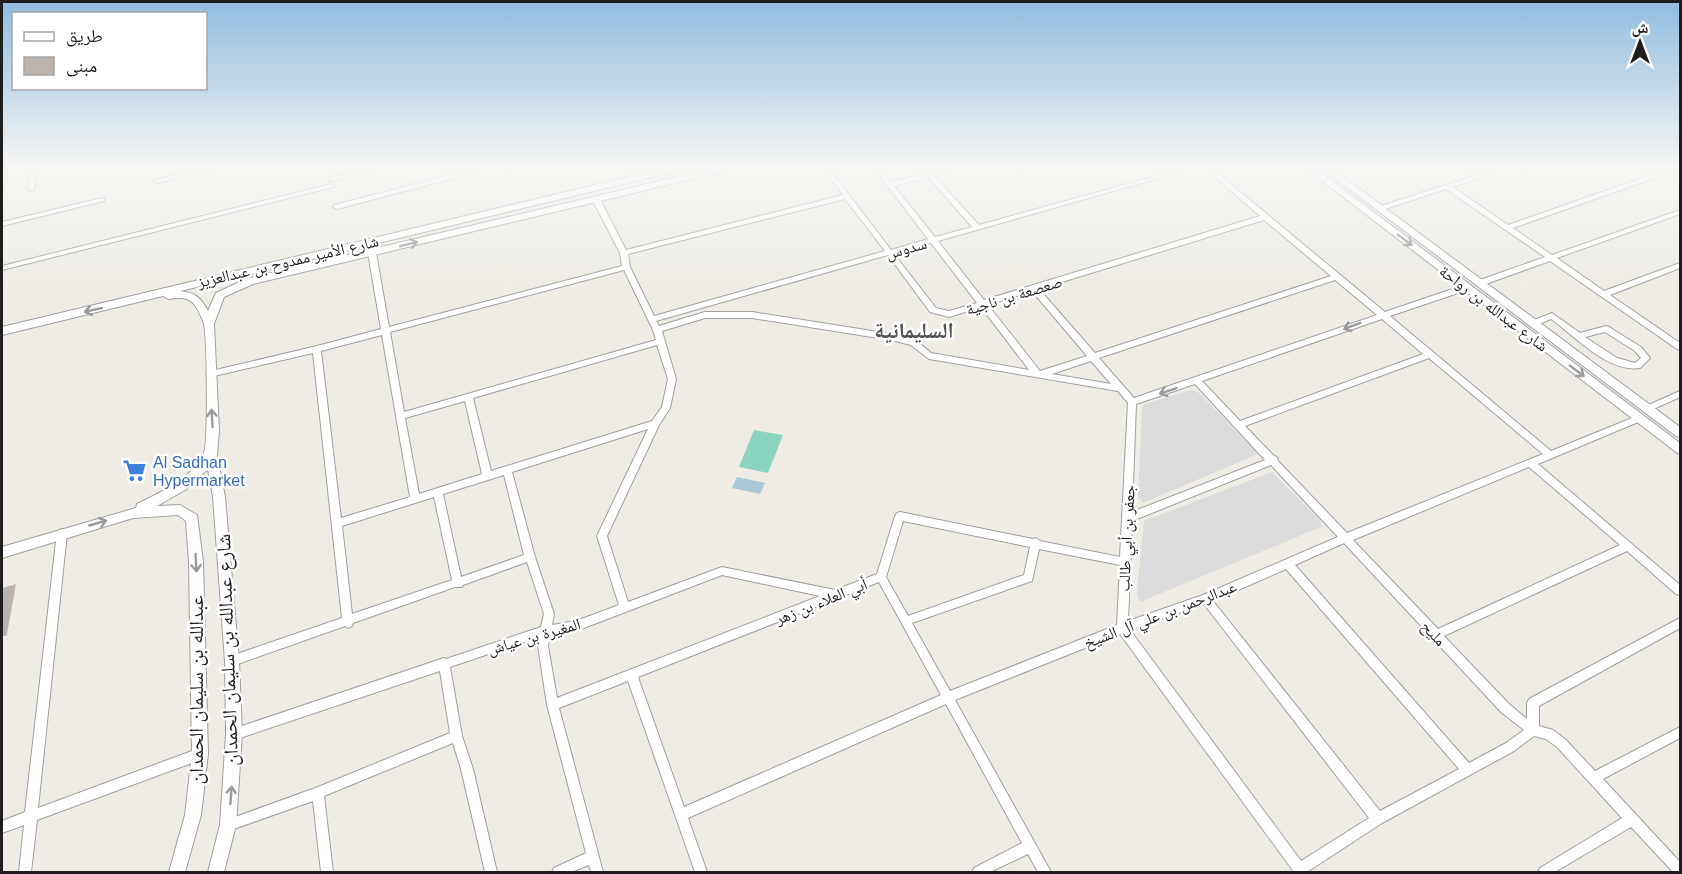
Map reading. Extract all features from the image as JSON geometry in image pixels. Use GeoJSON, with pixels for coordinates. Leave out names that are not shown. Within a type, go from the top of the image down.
{"type":"FeatureCollection","features":[{"type":"Feature","properties":{"kind":"street"},"geometry":{"type":"LineString","coordinates":[[2,224],[70,208]]}},
{"type":"Feature","properties":{"kind":"street"},"geometry":{"type":"LineString","coordinates":[[2,267],[234,208]]}},
{"type":"Feature","properties":{"kind":"street","name":"شارع الأمير ممدوح بن عبدالعزيز"},"geometry":{"type":"LineString","coordinates":[[2,331],[514,208]]}},
{"type":"Feature","properties":{"kind":"street","name":"شارع الأمير ممدوح بن عبدالعزيز"},"geometry":{"type":"LineString","coordinates":[[209,324],[220,295],[250,281],[560,208]]}},
{"type":"Feature","properties":{"kind":"street"},"geometry":{"type":"LineString","coordinates":[[601,208],[624,253],[626,267],[657,330],[672,379],[666,408],[655,423],[602,536],[625,607]]}},
{"type":"Feature","properties":{"kind":"street"},"geometry":{"type":"LineString","coordinates":[[624,253],[801,208]]}},
{"type":"Feature","properties":{"kind":"street","name":"صعصعة بن ناجية"},"geometry":{"type":"LineString","coordinates":[[856,208],[933,310],[949,314],[1265,217]]}},
{"type":"Feature","properties":{"kind":"street"},"geometry":{"type":"LineString","coordinates":[[907,208],[1038,375]]}},
{"type":"Feature","properties":{"kind":"street"},"geometry":{"type":"LineString","coordinates":[[959,208],[977,228]]}},
{"type":"Feature","properties":{"kind":"street","name":"سدوس"},"geometry":{"type":"LineString","coordinates":[[652,319],[1050,208]]}},
{"type":"Feature","properties":{"kind":"street"},"geometry":{"type":"LineString","coordinates":[[1254,208],[1550,455]]}},
{"type":"Feature","properties":{"kind":"street","name":"شارع عبدالله بن رواحة"},"geometry":{"type":"LineString","coordinates":[[1362,208],[1467,287],[1644,414],[1680,433]]}},
{"type":"Feature","properties":{"kind":"street","name":"شارع عبدالله بن رواحة"},"geometry":{"type":"LineString","coordinates":[[1379,208],[1532,324],[1644,414],[1680,449]]}},
{"type":"Feature","properties":{"kind":"street"},"geometry":{"type":"LineString","coordinates":[[1478,208],[1680,347]]}},
{"type":"Feature","properties":{"kind":"street"},"geometry":{"type":"LineString","coordinates":[[1507,228],[1564,208]]}},
{"type":"Feature","properties":{"kind":"street"},"geometry":{"type":"LineString","coordinates":[[1479,284],[1680,212]]}},
{"type":"Feature","properties":{"kind":"street"},"geometry":{"type":"LineString","coordinates":[[372,253],[415,498]]}},
{"type":"Feature","properties":{"kind":"street"},"geometry":{"type":"LineString","coordinates":[[1604,294],[1680,265]]}},
{"type":"Feature","properties":{"kind":"street"},"geometry":{"type":"LineString","coordinates":[[210,374],[318,349],[626,267]]}},
{"type":"Feature","properties":{"kind":"street"},"geometry":{"type":"LineString","coordinates":[[1038,375],[1335,276]]}},
{"type":"Feature","properties":{"kind":"street"},"geometry":{"type":"LineString","coordinates":[[1034,289],[1132,402],[1467,287]]}},
{"type":"Feature","properties":{"kind":"street"},"geometry":{"type":"LineString","coordinates":[[2,552],[133,513],[186,486],[198,475],[211,455],[213,431],[209,324],[201,303],[193,296],[176,295],[136,304],[120,304]]}},
{"type":"Feature","properties":{"kind":"street"},"geometry":{"type":"LineString","coordinates":[[657,330],[705,315],[752,315],[891,337],[914,343],[928,356],[1118,388]]}},
{"type":"Feature","properties":{"kind":"street"},"geometry":{"type":"LineString","coordinates":[[1532,324],[1552,316],[1579,336],[1622,366],[1637,366],[1646,358],[1638,349],[1606,328],[1579,336]]}},
{"type":"Feature","properties":{"kind":"street"},"geometry":{"type":"LineString","coordinates":[[400,416],[661,341]]}},
{"type":"Feature","properties":{"kind":"street"},"geometry":{"type":"LineString","coordinates":[[318,349],[348,623]]}},
{"type":"Feature","properties":{"kind":"street"},"geometry":{"type":"LineString","coordinates":[[1239,425],[1428,355]]}},
{"type":"Feature","properties":{"kind":"street","name":"مليح"},"geometry":{"type":"LineString","coordinates":[[1197,381],[1274,460],[1505,708],[1533,730],[1549,734],[1561,743],[1680,871]]}},
{"type":"Feature","properties":{"kind":"street","name":"عبدالرحمن بن علي آل الشيخ"},"geometry":{"type":"LineString","coordinates":[[681,814],[947,698],[1122,628],[1206,599],[1346,538],[1531,463],[1644,414],[1680,394]]}},
{"type":"Feature","properties":{"kind":"street"},"geometry":{"type":"LineString","coordinates":[[468,397],[487,476]]}},
{"type":"Feature","properties":{"kind":"street","name":"جعفر بن أبي طالب"},"geometry":{"type":"LineString","coordinates":[[1122,628],[1132,402]]}},
{"type":"Feature","properties":{"kind":"street"},"geometry":{"type":"LineString","coordinates":[[336,524],[655,423]]}},
{"type":"Feature","properties":{"kind":"street","name":"شارع عبدالله بن سليمان الحمدان"},"geometry":{"type":"LineString","coordinates":[[211,455],[219,497],[232,661],[234,734],[228,825],[216,873]]}},
{"type":"Feature","properties":{"kind":"street"},"geometry":{"type":"LineString","coordinates":[[1128,518],[1274,460]]}},
{"type":"Feature","properties":{"kind":"street"},"geometry":{"type":"LineString","coordinates":[[1531,463],[1680,591]]}},
{"type":"Feature","properties":{"kind":"street"},"geometry":{"type":"LineString","coordinates":[[507,470],[530,557],[549,614],[543,646],[553,705],[597,873]]}},
{"type":"Feature","properties":{"kind":"street"},"geometry":{"type":"LineString","coordinates":[[438,492],[458,584]]}},
{"type":"Feature","properties":{"kind":"street","name":"عبدالله بن سليمان الحمدان"},"geometry":{"type":"LineString","coordinates":[[133,513],[180,510],[192,519],[195,550],[200,754],[193,815],[177,873]]}},
{"type":"Feature","properties":{"kind":"street","name":"أبي العلاء بن زهر"},"geometry":{"type":"LineString","coordinates":[[553,705],[881,577],[900,516],[1125,562]]}},
{"type":"Feature","properties":{"kind":"street"},"geometry":{"type":"LineString","coordinates":[[25,873],[62,533]]}},
{"type":"Feature","properties":{"kind":"street"},"geometry":{"type":"LineString","coordinates":[[906,621],[1028,578],[1036,542]]}},
{"type":"Feature","properties":{"kind":"street"},"geometry":{"type":"LineString","coordinates":[[1436,635],[1628,546]]}},
{"type":"Feature","properties":{"kind":"street"},"geometry":{"type":"LineString","coordinates":[[232,661],[348,623],[530,557]]}},
{"type":"Feature","properties":{"kind":"street"},"geometry":{"type":"LineString","coordinates":[[1288,564],[1467,769]]}},
{"type":"Feature","properties":{"kind":"street","name":"المغيرة بن عياش"},"geometry":{"type":"LineString","coordinates":[[234,734],[544,631],[576,626],[723,572],[836,595]]}},
{"type":"Feature","properties":{"kind":"street"},"geometry":{"type":"LineString","coordinates":[[881,577],[1045,873]]}},
{"type":"Feature","properties":{"kind":"street"},"geometry":{"type":"LineString","coordinates":[[1206,599],[1378,819]]}},
{"type":"Feature","properties":{"kind":"street"},"geometry":{"type":"LineString","coordinates":[[1122,628],[1300,871],[1378,819],[1510,747],[1533,730],[1533,704],[1680,623]]}},
{"type":"Feature","properties":{"kind":"street"},"geometry":{"type":"LineString","coordinates":[[444,663],[456,736],[467,769],[491,873]]}},
{"type":"Feature","properties":{"kind":"street"},"geometry":{"type":"LineString","coordinates":[[632,675],[701,873]]}},
{"type":"Feature","properties":{"kind":"street"},"geometry":{"type":"LineString","coordinates":[[1593,778],[1680,732]]}},
{"type":"Feature","properties":{"kind":"street"},"geometry":{"type":"LineString","coordinates":[[228,825],[318,793],[456,736]]}},
{"type":"Feature","properties":{"kind":"street"},"geometry":{"type":"LineString","coordinates":[[2,827],[200,754]]}},
{"type":"Feature","properties":{"kind":"street"},"geometry":{"type":"LineString","coordinates":[[318,793],[327,873]]}},
{"type":"Feature","properties":{"kind":"street"},"geometry":{"type":"LineString","coordinates":[[1544,873],[1632,819]]}},
{"type":"Feature","properties":{"kind":"street"},"geometry":{"type":"LineString","coordinates":[[978,873],[1030,846]]}},
{"type":"Feature","properties":{"kind":"street"},"geometry":{"type":"LineString","coordinates":[[558,873],[592,857]]}},
{"type":"Feature","properties":{"kind":"shaded area"},"geometry":{"type":"Polygon","coordinates":[[[1191,390],[1198,392],[1258,454],[1143,503],[1138,497],[1142,408],[1145,404],[1191,390]]]}},
{"type":"Feature","properties":{"kind":"shaded area"},"geometry":{"type":"Polygon","coordinates":[[[1272,472],[1321,521],[1321,527],[1140,602],[1137,593],[1144,521],[1272,472]]]}},
{"type":"Feature","properties":{"kind":"green space"},"geometry":{"type":"Polygon","coordinates":[[[754,430],[783,435],[768,473],[739,467],[754,430]]]}},
{"type":"Feature","properties":{"kind":"water"},"geometry":{"type":"Polygon","coordinates":[[[737,477],[765,483],[760,494],[732,488],[737,477]]]}},
{"type":"Feature","properties":{"kind":"building"},"geometry":{"type":"Polygon","coordinates":[[[15,585],[6,635],[2,635],[2,589],[15,585]]]}},
{"type":"Feature","properties":{"kind":"place","name":"Al Sadhan Hypermarket"},"geometry":{"type":"Point","coordinates":[135,471]}},
{"type":"Feature","properties":{"kind":"district","name":"السليمانية"},"geometry":{"type":"Point","coordinates":[914,330]}}]}
